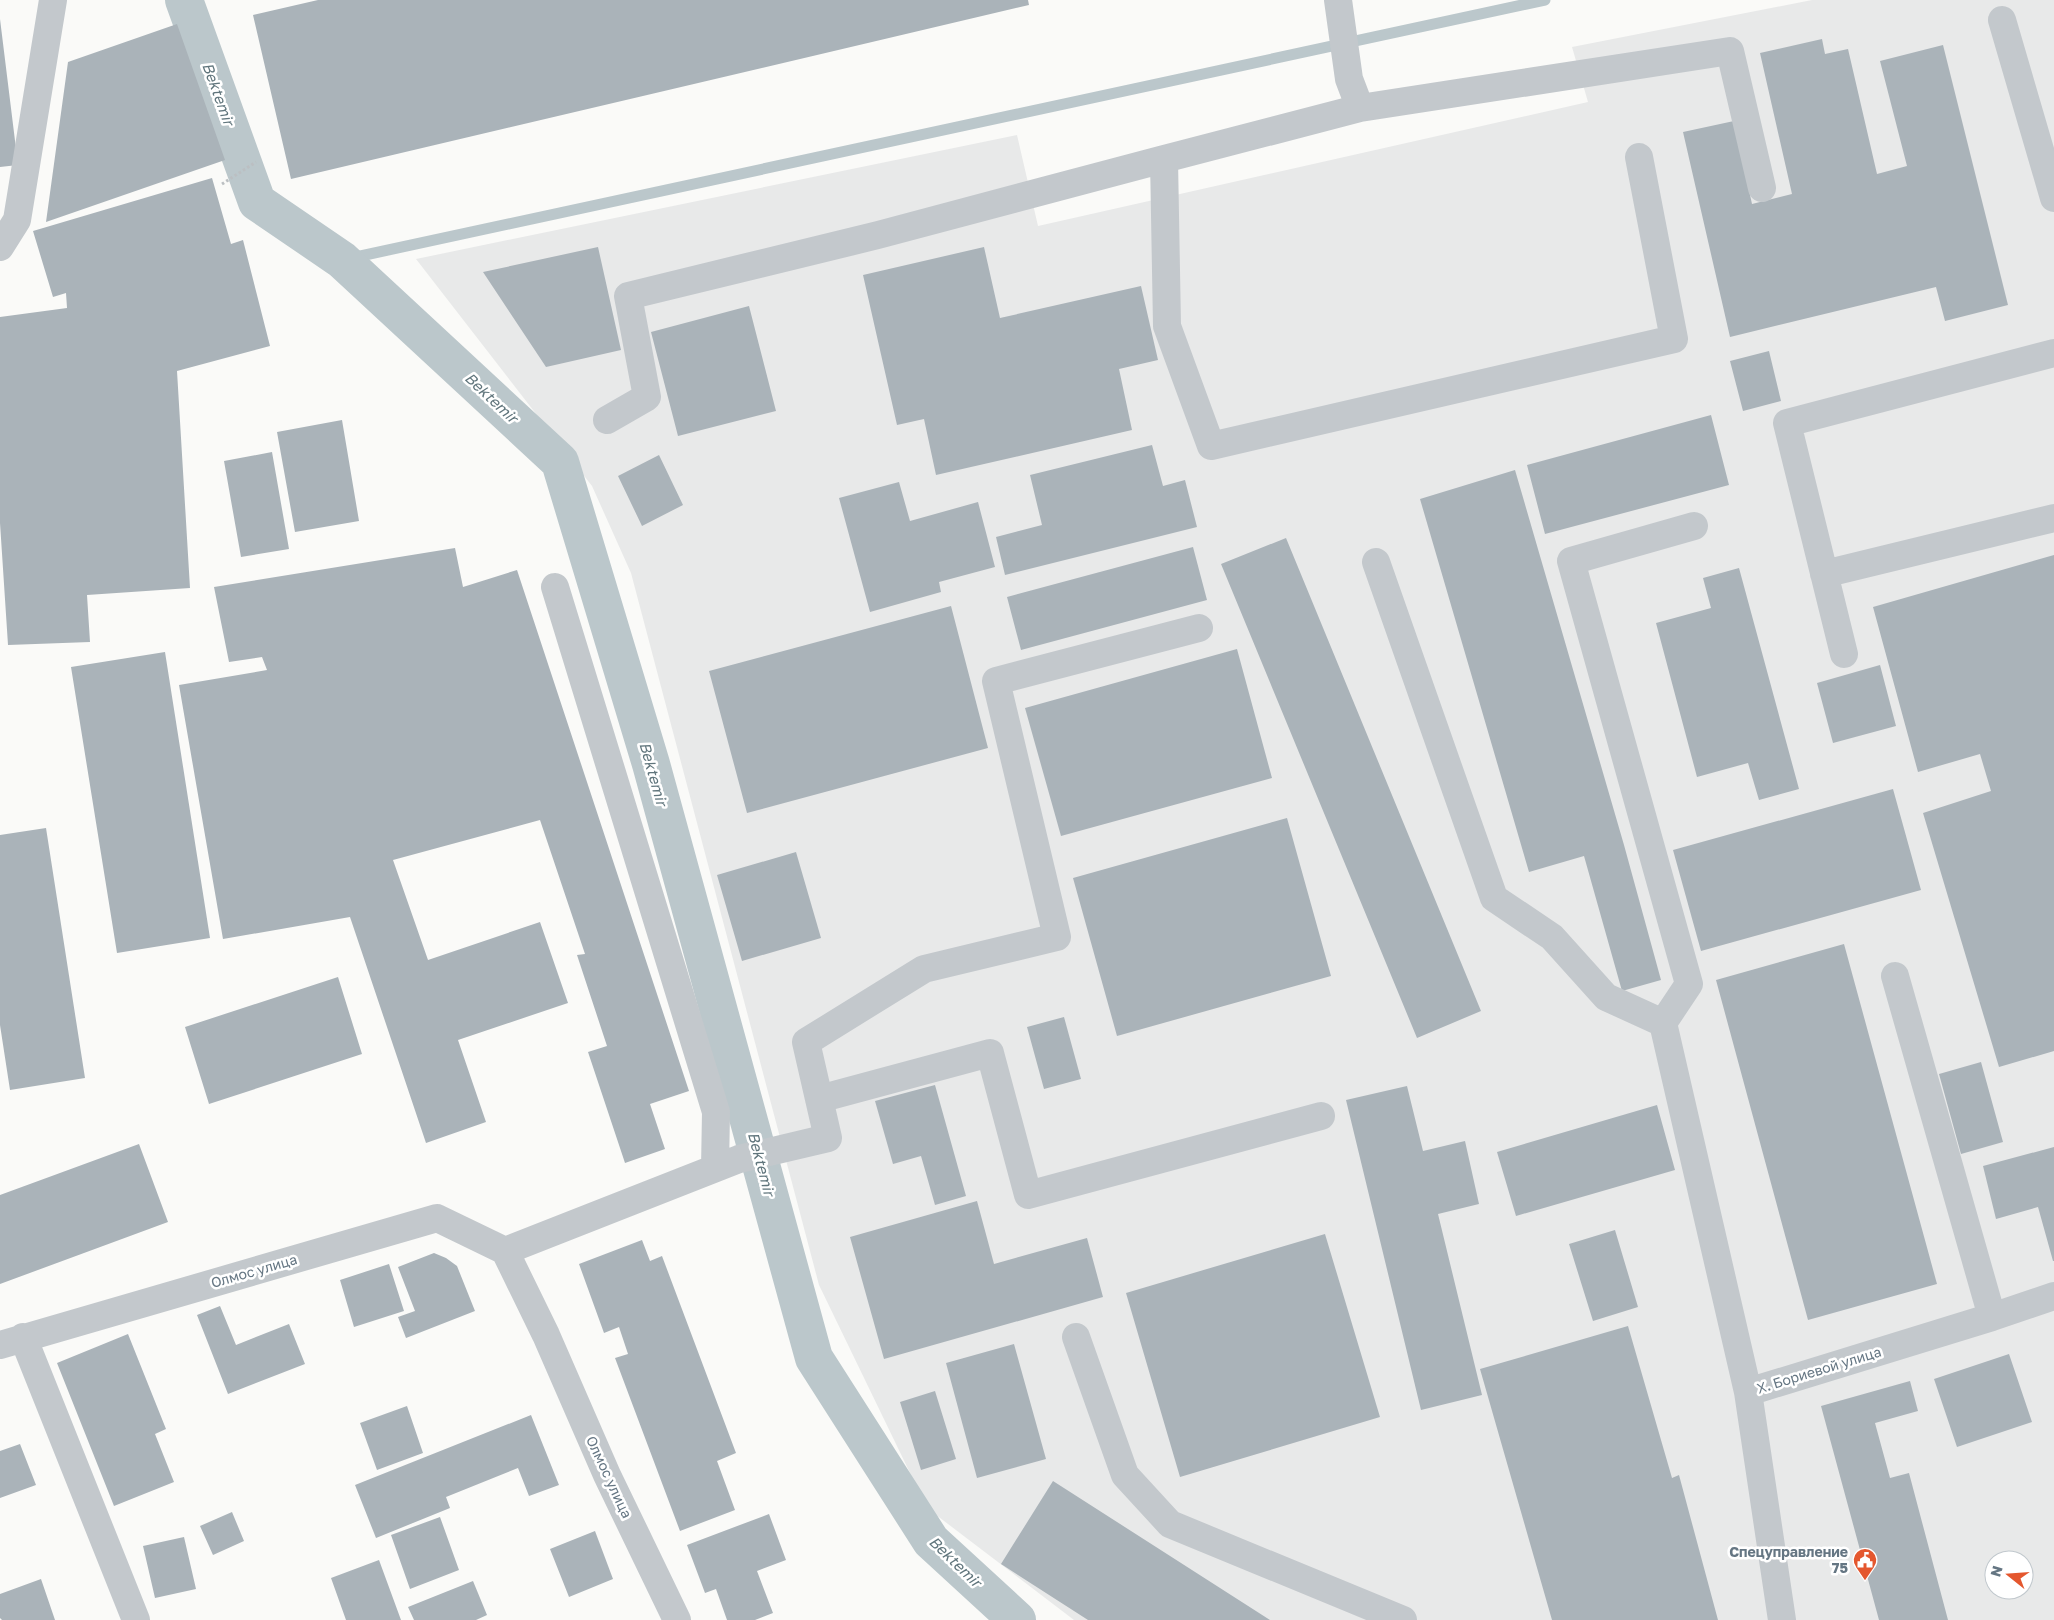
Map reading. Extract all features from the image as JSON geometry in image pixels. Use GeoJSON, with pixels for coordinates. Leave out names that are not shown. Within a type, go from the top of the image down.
{"type":"FeatureCollection","features":[{"type":"Feature","properties":{"kind":"street"},"geometry":{"type":"LineString","coordinates":[[0,248],[17,220],[53,0]]}},
{"type":"Feature","properties":{"kind":"street"},"geometry":{"type":"LineString","coordinates":[[1338,0],[1349,79],[1360,108]]}},
{"type":"Feature","properties":{"kind":"street"},"geometry":{"type":"LineString","coordinates":[[2002,20],[2054,198]]}},
{"type":"Feature","properties":{"kind":"street"},"geometry":{"type":"LineString","coordinates":[[607,420],[647,398],[628,296],[878,236],[1360,108],[1730,51],[1762,188]]}},
{"type":"Feature","properties":{"kind":"street"},"geometry":{"type":"LineString","coordinates":[[1164,159],[1167,326],[1211,446],[1674,339],[1639,157]]}},
{"type":"Feature","properties":{"kind":"street"},"geometry":{"type":"LineString","coordinates":[[1844,654],[1787,422],[2054,352]]}},
{"type":"Feature","properties":{"kind":"street"},"geometry":{"type":"LineString","coordinates":[[1824,574],[2054,518]]}},
{"type":"Feature","properties":{"kind":"street"},"geometry":{"type":"LineString","coordinates":[[1694,526],[1571,561],[1689,984],[1663,1024],[1748,1392]]}},
{"type":"Feature","properties":{"kind":"street"},"geometry":{"type":"LineString","coordinates":[[1376,562],[1494,898],[1552,937],[1606,996],[1663,1024]]}},
{"type":"Feature","properties":{"kind":"street"},"geometry":{"type":"LineString","coordinates":[[555,586],[716,1112],[727,1164]]}},
{"type":"Feature","properties":{"kind":"street"},"geometry":{"type":"LineString","coordinates":[[505,1251],[727,1164],[828,1138],[806,1042],[924,969],[1057,936],[996,681],[1199,628]]}},
{"type":"Feature","properties":{"kind":"street"},"geometry":{"type":"LineString","coordinates":[[1895,976],[1992,1317]]}},
{"type":"Feature","properties":{"kind":"street"},"geometry":{"type":"LineString","coordinates":[[819,1099],[990,1053],[1028,1195],[1321,1116]]}},
{"type":"Feature","properties":{"kind":"street","name":"Олмос улица"},"geometry":{"type":"LineString","coordinates":[[12,1341],[437,1218],[505,1251],[546,1335],[607,1475],[677,1620]]}},
{"type":"Feature","properties":{"kind":"street","name":"Х. Бориевой улица"},"geometry":{"type":"LineString","coordinates":[[1782,1620],[1748,1392],[2054,1296]]}},
{"type":"Feature","properties":{"kind":"street"},"geometry":{"type":"LineString","coordinates":[[1076,1337],[1124,1475],[1170,1524],[1403,1620]]}},
{"type":"Feature","properties":{"kind":"street"},"geometry":{"type":"LineString","coordinates":[[12,1341],[136,1620]]}},
{"type":"Feature","properties":{"kind":"path"},"geometry":{"type":"LineString","coordinates":[[222,184],[256,162]]}},
{"type":"Feature","properties":{"kind":"shaded area"},"geometry":{"type":"Polygon","coordinates":[[[1812,0],[2054,0],[2054,1620],[1074,1620],[927,1508],[819,1285],[631,573],[592,486],[416,259],[1017,135],[1038,226],[1588,102],[1572,47],[1812,0]]]}},
{"type":"Feature","properties":{"kind":"building"},"geometry":{"type":"Polygon","coordinates":[[[318,0],[1028,0],[1029,5],[291,179],[253,15],[318,0]]]}},
{"type":"Feature","properties":{"kind":"building"},"geometry":{"type":"Polygon","coordinates":[[[0,19],[18,165],[0,167],[0,19]]]}},
{"type":"Feature","properties":{"kind":"building"},"geometry":{"type":"Polygon","coordinates":[[[177,24],[225,160],[46,222],[68,62],[177,24]]]}},
{"type":"Feature","properties":{"kind":"building"},"geometry":{"type":"Polygon","coordinates":[[[1822,39],[1825,54],[1848,49],[1877,174],[1907,166],[1880,61],[1943,45],[2008,305],[1945,321],[1936,287],[1730,337],[1683,132],[1734,121],[1752,204],[1792,194],[1760,53],[1822,39]]]}},
{"type":"Feature","properties":{"kind":"building"},"geometry":{"type":"Polygon","coordinates":[[[212,178],[231,244],[243,240],[270,346],[177,371],[190,588],[87,595],[90,642],[8,645],[0,523],[0,317],[67,308],[66,293],[53,297],[33,231],[212,178]]]}},
{"type":"Feature","properties":{"kind":"building"},"geometry":{"type":"Polygon","coordinates":[[[598,247],[621,350],[546,367],[483,272],[598,247]]]}},
{"type":"Feature","properties":{"kind":"building"},"geometry":{"type":"Polygon","coordinates":[[[984,247],[1000,318],[1141,286],[1158,360],[1119,369],[1132,430],[936,475],[924,419],[897,425],[863,275],[984,247]]]}},
{"type":"Feature","properties":{"kind":"building"},"geometry":{"type":"Polygon","coordinates":[[[749,306],[776,411],[678,436],[651,332],[749,306]]]}},
{"type":"Feature","properties":{"kind":"building"},"geometry":{"type":"Polygon","coordinates":[[[1769,351],[1781,401],[1743,411],[1730,361],[1769,351]]]}},
{"type":"Feature","properties":{"kind":"building"},"geometry":{"type":"Polygon","coordinates":[[[1711,415],[1729,485],[1545,534],[1527,465],[1711,415]]]}},
{"type":"Feature","properties":{"kind":"building"},"geometry":{"type":"Polygon","coordinates":[[[342,420],[359,521],[295,532],[277,432],[342,420]]]}},
{"type":"Feature","properties":{"kind":"building"},"geometry":{"type":"Polygon","coordinates":[[[1152,445],[1163,486],[1185,480],[1197,527],[1005,575],[996,537],[1042,525],[1030,475],[1152,445]]]}},
{"type":"Feature","properties":{"kind":"building"},"geometry":{"type":"Polygon","coordinates":[[[272,452],[289,549],[241,557],[224,461],[272,452]]]}},
{"type":"Feature","properties":{"kind":"building"},"geometry":{"type":"Polygon","coordinates":[[[659,455],[683,505],[642,526],[618,476],[659,455]]]}},
{"type":"Feature","properties":{"kind":"building"},"geometry":{"type":"Polygon","coordinates":[[[1515,470],[1624,845],[1661,980],[1622,991],[1584,856],[1529,872],[1420,499],[1515,470]]]}},
{"type":"Feature","properties":{"kind":"building"},"geometry":{"type":"Polygon","coordinates":[[[899,482],[910,521],[978,502],[995,567],[939,582],[941,592],[870,612],[839,498],[899,482]]]}},
{"type":"Feature","properties":{"kind":"building"},"geometry":{"type":"Polygon","coordinates":[[[1286,538],[1481,1011],[1417,1038],[1221,564],[1286,538]]]}},
{"type":"Feature","properties":{"kind":"building"},"geometry":{"type":"Polygon","coordinates":[[[1193,547],[1207,600],[1021,650],[1007,597],[1193,547]]]}},
{"type":"Feature","properties":{"kind":"building"},"geometry":{"type":"Polygon","coordinates":[[[455,548],[463,587],[517,570],[689,1091],[650,1104],[665,1149],[625,1163],[588,1052],[607,1046],[577,955],[585,954],[540,820],[393,860],[428,960],[540,922],[568,1003],[458,1040],[486,1122],[426,1143],[350,917],[223,939],[179,685],[267,670],[262,657],[229,662],[214,587],[455,548]]]}},
{"type":"Feature","properties":{"kind":"building"},"geometry":{"type":"Polygon","coordinates":[[[2054,555],[2054,1051],[1999,1067],[1923,813],[1991,791],[1980,754],[1918,772],[1873,607],[2054,555]]]}},
{"type":"Feature","properties":{"kind":"building"},"geometry":{"type":"Polygon","coordinates":[[[1739,568],[1799,789],[1759,800],[1748,763],[1697,777],[1656,623],[1711,608],[1703,578],[1739,568]]]}},
{"type":"Feature","properties":{"kind":"building"},"geometry":{"type":"Polygon","coordinates":[[[951,606],[988,748],[747,813],[709,671],[951,606]]]}},
{"type":"Feature","properties":{"kind":"building"},"geometry":{"type":"Polygon","coordinates":[[[1237,649],[1272,778],[1061,836],[1025,708],[1237,649]]]}},
{"type":"Feature","properties":{"kind":"building"},"geometry":{"type":"Polygon","coordinates":[[[165,652],[210,938],[117,953],[71,667],[165,652]]]}},
{"type":"Feature","properties":{"kind":"building"},"geometry":{"type":"Polygon","coordinates":[[[1880,665],[1896,726],[1833,743],[1817,683],[1880,665]]]}},
{"type":"Feature","properties":{"kind":"building"},"geometry":{"type":"Polygon","coordinates":[[[1893,789],[1921,890],[1701,951],[1673,850],[1893,789]]]}},
{"type":"Feature","properties":{"kind":"building"},"geometry":{"type":"Polygon","coordinates":[[[1287,818],[1331,976],[1117,1036],[1073,878],[1287,818]]]}},
{"type":"Feature","properties":{"kind":"building"},"geometry":{"type":"Polygon","coordinates":[[[46,828],[85,1078],[10,1090],[0,1025],[0,835],[46,828]]]}},
{"type":"Feature","properties":{"kind":"building"},"geometry":{"type":"Polygon","coordinates":[[[796,852],[821,938],[742,961],[717,875],[796,852]]]}},
{"type":"Feature","properties":{"kind":"building"},"geometry":{"type":"Polygon","coordinates":[[[1844,944],[1937,1284],[1808,1320],[1716,980],[1844,944]]]}},
{"type":"Feature","properties":{"kind":"building"},"geometry":{"type":"Polygon","coordinates":[[[338,977],[362,1054],[209,1104],[185,1027],[338,977]]]}},
{"type":"Feature","properties":{"kind":"building"},"geometry":{"type":"Polygon","coordinates":[[[1064,1017],[1081,1079],[1044,1089],[1027,1027],[1064,1017]]]}},
{"type":"Feature","properties":{"kind":"building"},"geometry":{"type":"Polygon","coordinates":[[[1981,1062],[2003,1142],[1961,1154],[1939,1074],[1981,1062]]]}},
{"type":"Feature","properties":{"kind":"building"},"geometry":{"type":"Polygon","coordinates":[[[935,1085],[966,1196],[935,1205],[921,1156],[893,1164],[875,1101],[935,1085]]]}},
{"type":"Feature","properties":{"kind":"building"},"geometry":{"type":"Polygon","coordinates":[[[1407,1086],[1423,1151],[1465,1141],[1479,1204],[1438,1214],[1482,1395],[1421,1410],[1346,1100],[1407,1086]]]}},
{"type":"Feature","properties":{"kind":"building"},"geometry":{"type":"Polygon","coordinates":[[[1657,1105],[1675,1170],[1516,1216],[1497,1152],[1657,1105]]]}},
{"type":"Feature","properties":{"kind":"building"},"geometry":{"type":"Polygon","coordinates":[[[139,1144],[168,1222],[0,1284],[0,1195],[139,1144]]]}},
{"type":"Feature","properties":{"kind":"building"},"geometry":{"type":"Polygon","coordinates":[[[2054,1147],[2053,1261],[2038,1207],[1996,1219],[1983,1166],[2054,1147]]]}},
{"type":"Feature","properties":{"kind":"building"},"geometry":{"type":"Polygon","coordinates":[[[977,1201],[994,1264],[1087,1238],[1103,1297],[884,1359],[850,1237],[977,1201]]]}},
{"type":"Feature","properties":{"kind":"building"},"geometry":{"type":"Polygon","coordinates":[[[1615,1230],[1638,1307],[1593,1321],[1569,1244],[1615,1230]]]}},
{"type":"Feature","properties":{"kind":"building"},"geometry":{"type":"Polygon","coordinates":[[[1325,1234],[1380,1417],[1180,1477],[1126,1293],[1325,1234]]]}},
{"type":"Feature","properties":{"kind":"building"},"geometry":{"type":"Polygon","coordinates":[[[642,1240],[650,1261],[662,1256],[736,1453],[717,1461],[735,1510],[680,1531],[615,1358],[628,1354],[619,1327],[604,1333],[579,1264],[642,1240]]]}},
{"type":"Feature","properties":{"kind":"building"},"geometry":{"type":"Polygon","coordinates":[[[434,1253],[446,1258],[457,1266],[475,1311],[406,1338],[398,1317],[415,1311],[398,1267],[434,1253]]]}},
{"type":"Feature","properties":{"kind":"building"},"geometry":{"type":"Polygon","coordinates":[[[389,1264],[404,1311],[354,1327],[340,1280],[389,1264]]]}},
{"type":"Feature","properties":{"kind":"building"},"geometry":{"type":"Polygon","coordinates":[[[220,1306],[236,1345],[289,1324],[305,1364],[228,1394],[197,1315],[220,1306]]]}},
{"type":"Feature","properties":{"kind":"building"},"geometry":{"type":"Polygon","coordinates":[[[1628,1326],[1672,1478],[1679,1475],[1718,1620],[1552,1620],[1480,1369],[1628,1326]]]}},
{"type":"Feature","properties":{"kind":"building"},"geometry":{"type":"Polygon","coordinates":[[[128,1334],[166,1429],[155,1434],[174,1482],[114,1506],[57,1363],[128,1334]]]}},
{"type":"Feature","properties":{"kind":"building"},"geometry":{"type":"Polygon","coordinates":[[[1014,1344],[1046,1459],[977,1478],[946,1363],[1014,1344]]]}},
{"type":"Feature","properties":{"kind":"building"},"geometry":{"type":"Polygon","coordinates":[[[2009,1354],[2032,1422],[1957,1447],[1934,1379],[2009,1354]]]}},
{"type":"Feature","properties":{"kind":"building"},"geometry":{"type":"Polygon","coordinates":[[[1910,1381],[1918,1411],[1875,1423],[1890,1478],[1909,1473],[1948,1620],[1879,1620],[1821,1406],[1910,1381]]]}},
{"type":"Feature","properties":{"kind":"building"},"geometry":{"type":"Polygon","coordinates":[[[935,1391],[956,1459],[921,1470],[900,1402],[935,1391]]]}},
{"type":"Feature","properties":{"kind":"building"},"geometry":{"type":"Polygon","coordinates":[[[407,1406],[423,1453],[377,1470],[360,1423],[407,1406]]]}},
{"type":"Feature","properties":{"kind":"building"},"geometry":{"type":"Polygon","coordinates":[[[531,1415],[559,1485],[529,1496],[518,1468],[446,1497],[450,1508],[376,1538],[355,1485],[531,1415]]]}},
{"type":"Feature","properties":{"kind":"building"},"geometry":{"type":"Polygon","coordinates":[[[20,1444],[36,1485],[0,1498],[0,1451],[20,1444]]]}},
{"type":"Feature","properties":{"kind":"building"},"geometry":{"type":"Polygon","coordinates":[[[1053,1481],[1270,1620],[1088,1620],[1001,1564],[1053,1481]]]}},
{"type":"Feature","properties":{"kind":"building"},"geometry":{"type":"Polygon","coordinates":[[[232,1512],[244,1541],[213,1555],[200,1526],[232,1512]]]}},
{"type":"Feature","properties":{"kind":"building"},"geometry":{"type":"Polygon","coordinates":[[[769,1514],[786,1560],[757,1571],[773,1613],[755,1620],[727,1620],[716,1589],[705,1593],[687,1545],[769,1514]]]}},
{"type":"Feature","properties":{"kind":"building"},"geometry":{"type":"Polygon","coordinates":[[[440,1517],[459,1570],[410,1589],[391,1535],[440,1517]]]}},
{"type":"Feature","properties":{"kind":"building"},"geometry":{"type":"Polygon","coordinates":[[[595,1531],[613,1579],[569,1597],[550,1549],[595,1531]]]}},
{"type":"Feature","properties":{"kind":"building"},"geometry":{"type":"Polygon","coordinates":[[[184,1537],[196,1589],[155,1598],[143,1546],[184,1537]]]}},
{"type":"Feature","properties":{"kind":"building"},"geometry":{"type":"Polygon","coordinates":[[[379,1560],[401,1620],[346,1620],[331,1578],[379,1560]]]}},
{"type":"Feature","properties":{"kind":"building"},"geometry":{"type":"Polygon","coordinates":[[[41,1579],[55,1620],[2,1620],[0,1618],[0,1594],[41,1579]]]}},
{"type":"Feature","properties":{"kind":"building"},"geometry":{"type":"Polygon","coordinates":[[[473,1581],[487,1615],[476,1620],[414,1620],[408,1607],[473,1581]]]}},
{"type":"Feature","properties":{"kind":"waterway","name":"Bektemir"},"geometry":{"type":"LineString","coordinates":[[184,0],[257,202],[342,260],[560,462],[651,764],[814,1358],[931,1541],[1017,1620]]}},
{"type":"Feature","properties":{"kind":"waterway"},"geometry":{"type":"LineString","coordinates":[[342,260],[1545,0]]}},
{"type":"Feature","properties":{"kind":"place","name":"Спецуправление 75"},"geometry":{"type":"Point","coordinates":[1865,1581]}}]}
